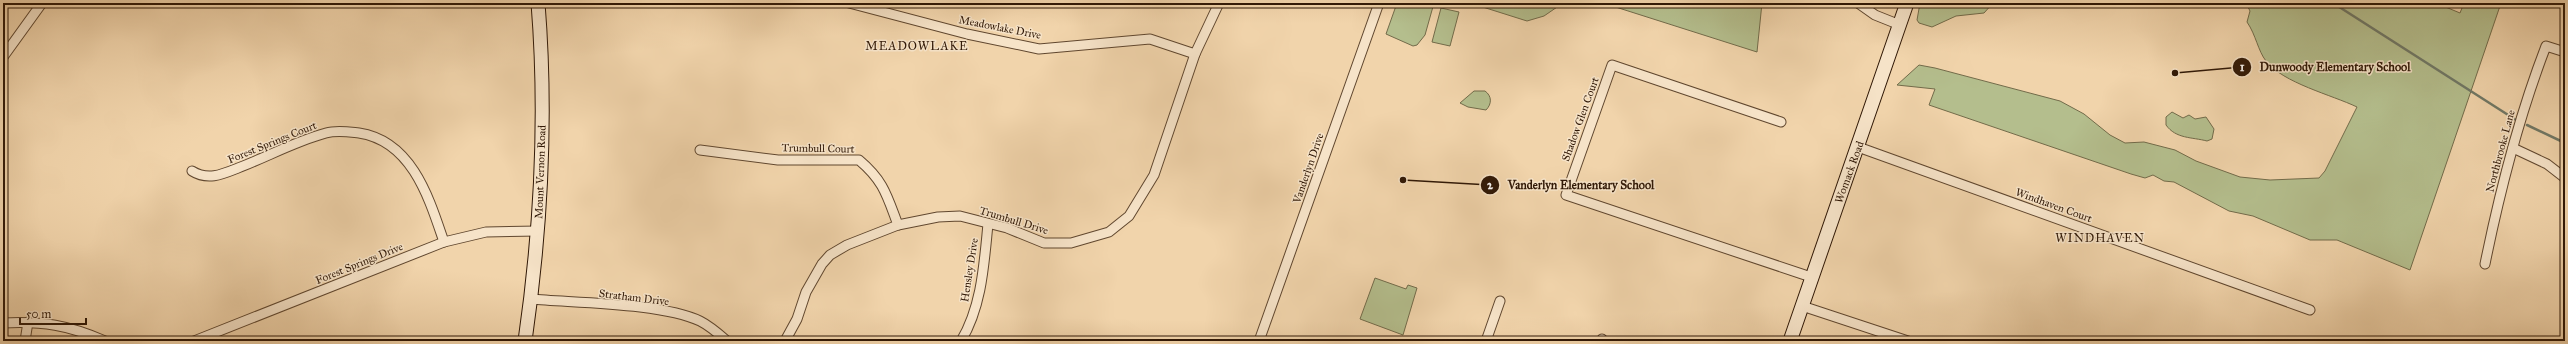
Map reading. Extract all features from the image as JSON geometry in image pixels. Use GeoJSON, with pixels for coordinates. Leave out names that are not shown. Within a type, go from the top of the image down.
{"type":"FeatureCollection","features":[{"type":"Feature","properties":{"kind":"street"},"geometry":{"type":"LineString","coordinates":[[3,57],[42,3]]}},
{"type":"Feature","properties":{"kind":"street","name":"Mount Vernon Road"},"geometry":{"type":"LineString","coordinates":[[525,341],[538,231],[542,106],[538,3]]}},
{"type":"Feature","properties":{"kind":"street","name":"Meadowlake Drive"},"geometry":{"type":"LineString","coordinates":[[849,3],[967,34],[1039,49],[1150,39],[1195,54]]}},
{"type":"Feature","properties":{"kind":"street","name":"Trumbull Drive"},"geometry":{"type":"LineString","coordinates":[[785,341],[797,319],[806,292],[822,264],[830,255],[847,245],[898,225],[938,217],[960,216],[1007,228],[1044,243],[1071,244],[1109,232],[1129,216],[1154,175],[1195,54],[1219,3]]}},
{"type":"Feature","properties":{"kind":"street","name":"Vanderlyn Drive"},"geometry":{"type":"LineString","coordinates":[[1259,341],[1378,3]]}},
{"type":"Feature","properties":{"kind":"street"},"geometry":{"type":"LineString","coordinates":[[1858,3],[1875,15],[1900,25]]}},
{"type":"Feature","properties":{"kind":"street","name":"Womack Road"},"geometry":{"type":"LineString","coordinates":[[1790,341],[1907,3]]}},
{"type":"Feature","properties":{"kind":"street","name":"Northbrooke Lane"},"geometry":{"type":"LineString","coordinates":[[2486,264],[2513,148],[2528,94],[2546,46],[2565,52]]}},
{"type":"Feature","properties":{"kind":"street","name":"Shadow Glen Court"},"geometry":{"type":"LineString","coordinates":[[1781,122],[1612,65],[1566,195],[1811,277]]}},
{"type":"Feature","properties":{"kind":"street","name":"Forest Springs Court"},"geometry":{"type":"LineString","coordinates":[[192,171],[199,176],[220,175],[327,133],[346,131],[363,134],[383,140],[408,161],[422,185],[444,242]]}},
{"type":"Feature","properties":{"kind":"street","name":"Windhaven Court"},"geometry":{"type":"LineString","coordinates":[[1858,147],[2310,310]]}},
{"type":"Feature","properties":{"kind":"street"},"geometry":{"type":"LineString","coordinates":[[2513,148],[2547,164],[2565,178]]}},
{"type":"Feature","properties":{"kind":"street","name":"Trumbull Court"},"geometry":{"type":"LineString","coordinates":[[700,150],[778,160],[859,160],[883,185],[898,225]]}},
{"type":"Feature","properties":{"kind":"street","name":"Hensley Drive"},"geometry":{"type":"LineString","coordinates":[[961,341],[971,320],[980,289],[988,224]]}},
{"type":"Feature","properties":{"kind":"street","name":"Forest Springs Drive"},"geometry":{"type":"LineString","coordinates":[[194,341],[444,242],[486,232],[538,231]]}},
{"type":"Feature","properties":{"kind":"street","name":"Stratham Drive"},"geometry":{"type":"LineString","coordinates":[[531,299],[632,308],[683,315],[701,322],[727,341]]}},
{"type":"Feature","properties":{"kind":"street"},"geometry":{"type":"LineString","coordinates":[[1486,341],[1500,301]]}},
{"type":"Feature","properties":{"kind":"street"},"geometry":{"type":"LineString","coordinates":[[1802,306],[1908,341]]}},
{"type":"Feature","properties":{"kind":"street"},"geometry":{"type":"LineString","coordinates":[[24,341],[28,322]]}},
{"type":"Feature","properties":{"kind":"street"},"geometry":{"type":"LineString","coordinates":[[3,323],[28,322],[62,325],[105,341]]}},
{"type":"Feature","properties":{"kind":"green space"},"geometry":{"type":"Polygon","coordinates":[[[1397,3],[1434,3],[1425,35],[1417,45],[1413,46],[1386,34],[1397,3]]]}},
{"type":"Feature","properties":{"kind":"green space"},"geometry":{"type":"Polygon","coordinates":[[[1470,3],[1563,3],[1544,16],[1527,21],[1470,3]]]}},
{"type":"Feature","properties":{"kind":"green space"},"geometry":{"type":"Polygon","coordinates":[[[1603,3],[1762,3],[1757,52],[1603,3]]]}},
{"type":"Feature","properties":{"kind":"green space"},"geometry":{"type":"Polygon","coordinates":[[[1920,3],[1993,3],[1984,13],[1956,16],[1932,27],[1919,23],[1917,20],[1920,3]]]}},
{"type":"Feature","properties":{"kind":"green space"},"geometry":{"type":"Polygon","coordinates":[[[2246,3],[2436,3],[2460,13],[2464,3],[2501,3],[2410,270],[2337,240],[2310,240],[2253,216],[2229,211],[2174,182],[2164,181],[2153,175],[2145,178],[2131,174],[1929,105],[1935,89],[1897,85],[1919,65],[1935,68],[2060,101],[2084,114],[2110,135],[2125,143],[2144,142],[2175,150],[2196,161],[2240,177],[2270,180],[2319,178],[2325,171],[2357,107],[2308,88],[2284,76],[2274,69],[2263,57],[2253,32],[2247,22],[2250,11],[2246,3]]]}},
{"type":"Feature","properties":{"kind":"green space"},"geometry":{"type":"Polygon","coordinates":[[[1441,8],[1459,12],[1450,46],[1432,42],[1441,8]]]}},
{"type":"Feature","properties":{"kind":"green space"},"geometry":{"type":"Polygon","coordinates":[[[1474,91],[1485,91],[1489,95],[1490,103],[1486,110],[1468,107],[1460,103],[1474,91]]]}},
{"type":"Feature","properties":{"kind":"green space"},"geometry":{"type":"Polygon","coordinates":[[[2172,112],[2183,118],[2189,115],[2195,119],[2206,117],[2214,129],[2212,139],[2207,141],[2185,137],[2170,130],[2166,125],[2166,117],[2172,112]]]}},
{"type":"Feature","properties":{"kind":"green space"},"geometry":{"type":"Polygon","coordinates":[[[1375,278],[1406,289],[1408,285],[1417,288],[1403,335],[1360,319],[1375,278]]]}},
{"type":"Feature","properties":{"kind":"waterway"},"geometry":{"type":"LineString","coordinates":[[2333,3],[2516,120]]}},
{"type":"Feature","properties":{"kind":"waterway"},"geometry":{"type":"LineString","coordinates":[[2527,125],[2565,143]]}},
{"type":"Feature","properties":{"kind":"place","name":"Dunwoody Elementary School"},"geometry":{"type":"Point","coordinates":[2175,73]}},
{"type":"Feature","properties":{"kind":"place","name":"Vanderlyn Elementary School"},"geometry":{"type":"Point","coordinates":[1403,180]}},
{"type":"Feature","properties":{"kind":"district","name":"MEADOWLAKE"},"geometry":{"type":"Point","coordinates":[917,46]}},
{"type":"Feature","properties":{"kind":"district","name":"WINDHAVEN"},"geometry":{"type":"Point","coordinates":[2100,238]}}]}
